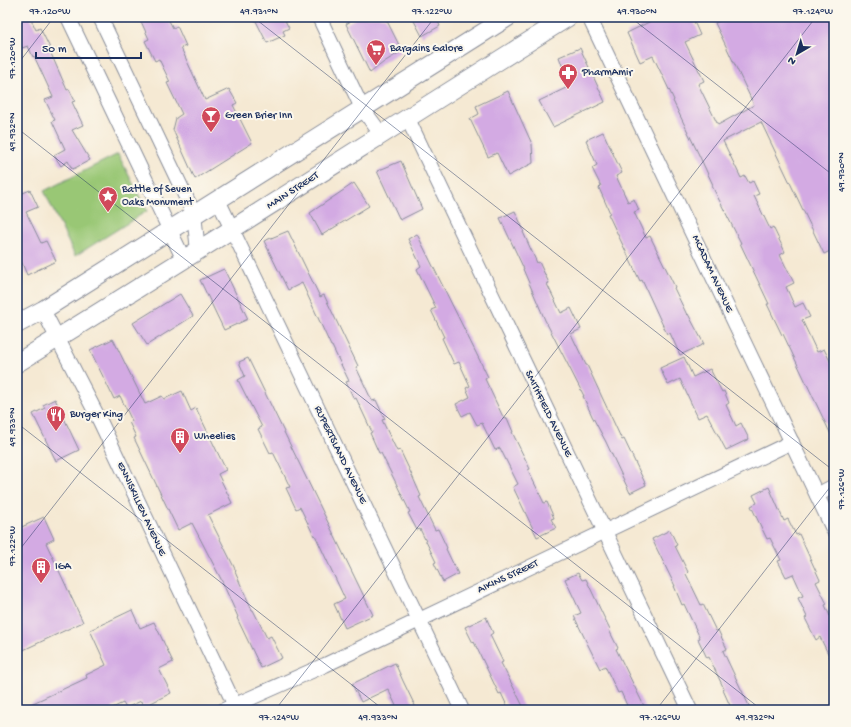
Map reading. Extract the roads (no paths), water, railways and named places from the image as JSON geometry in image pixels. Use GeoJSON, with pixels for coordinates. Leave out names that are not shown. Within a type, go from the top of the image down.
{"type":"FeatureCollection","features":[{"type":"Feature","properties":{"kind":"main road"},"geometry":{"type":"LineString","coordinates":[[17,324],[43,310],[508,17]]}},
{"type":"Feature","properties":{"kind":"main road","name":"MAIN STREET"},"geometry":{"type":"LineString","coordinates":[[17,363],[191,256],[407,117],[568,17]]}},
{"type":"Feature","properties":{"kind":"street"},"geometry":{"type":"LineString","coordinates":[[68,17],[169,230],[191,256]]}},
{"type":"Feature","properties":{"kind":"street"},"geometry":{"type":"LineString","coordinates":[[100,17],[194,214],[191,256]]}},
{"type":"Feature","properties":{"kind":"street"},"geometry":{"type":"LineString","coordinates":[[319,17],[362,108],[382,134]]}},
{"type":"Feature","properties":{"kind":"street","name":"MCADAM AVENUE"},"geometry":{"type":"LineString","coordinates":[[589,17],[834,531]]}},
{"type":"Feature","properties":{"kind":"street","name":"SMITHFIELD AVENUE"},"geometry":{"type":"LineString","coordinates":[[407,117],[690,710]]}},
{"type":"Feature","properties":{"kind":"street","name":"RUPERTSLAND AVENUE"},"geometry":{"type":"LineString","coordinates":[[218,200],[231,230],[462,710]]}},
{"type":"Feature","properties":{"kind":"street","name":"ENNISKILLEN AVENUE"},"geometry":{"type":"LineString","coordinates":[[43,310],[100,421],[232,708]]}},
{"type":"Feature","properties":{"kind":"street","name":"AIKINS STREET"},"geometry":{"type":"LineString","coordinates":[[232,708],[792,442]]}},
{"type":"Feature","properties":{"kind":"street"},"geometry":{"type":"LineString","coordinates":[[817,495],[834,486]]}},
{"type":"Feature","properties":{"kind":"place","name":"Bargains Galore"},"geometry":{"type":"Point","coordinates":[376,66]}},
{"type":"Feature","properties":{"kind":"place","name":"PharmAmir"},"geometry":{"type":"Point","coordinates":[568,90]}},
{"type":"Feature","properties":{"kind":"place","name":"Green Brier Inn"},"geometry":{"type":"Point","coordinates":[211,133]}},
{"type":"Feature","properties":{"kind":"place","name":"Battle of Seven Oaks Monument"},"geometry":{"type":"Point","coordinates":[108,213]}},
{"type":"Feature","properties":{"kind":"place","name":"Burger King"},"geometry":{"type":"Point","coordinates":[56,432]}},
{"type":"Feature","properties":{"kind":"place","name":"Wheelies"},"geometry":{"type":"Point","coordinates":[180,454]}},
{"type":"Feature","properties":{"kind":"place","name":"IGA"},"geometry":{"type":"Point","coordinates":[41,584]}}]}
